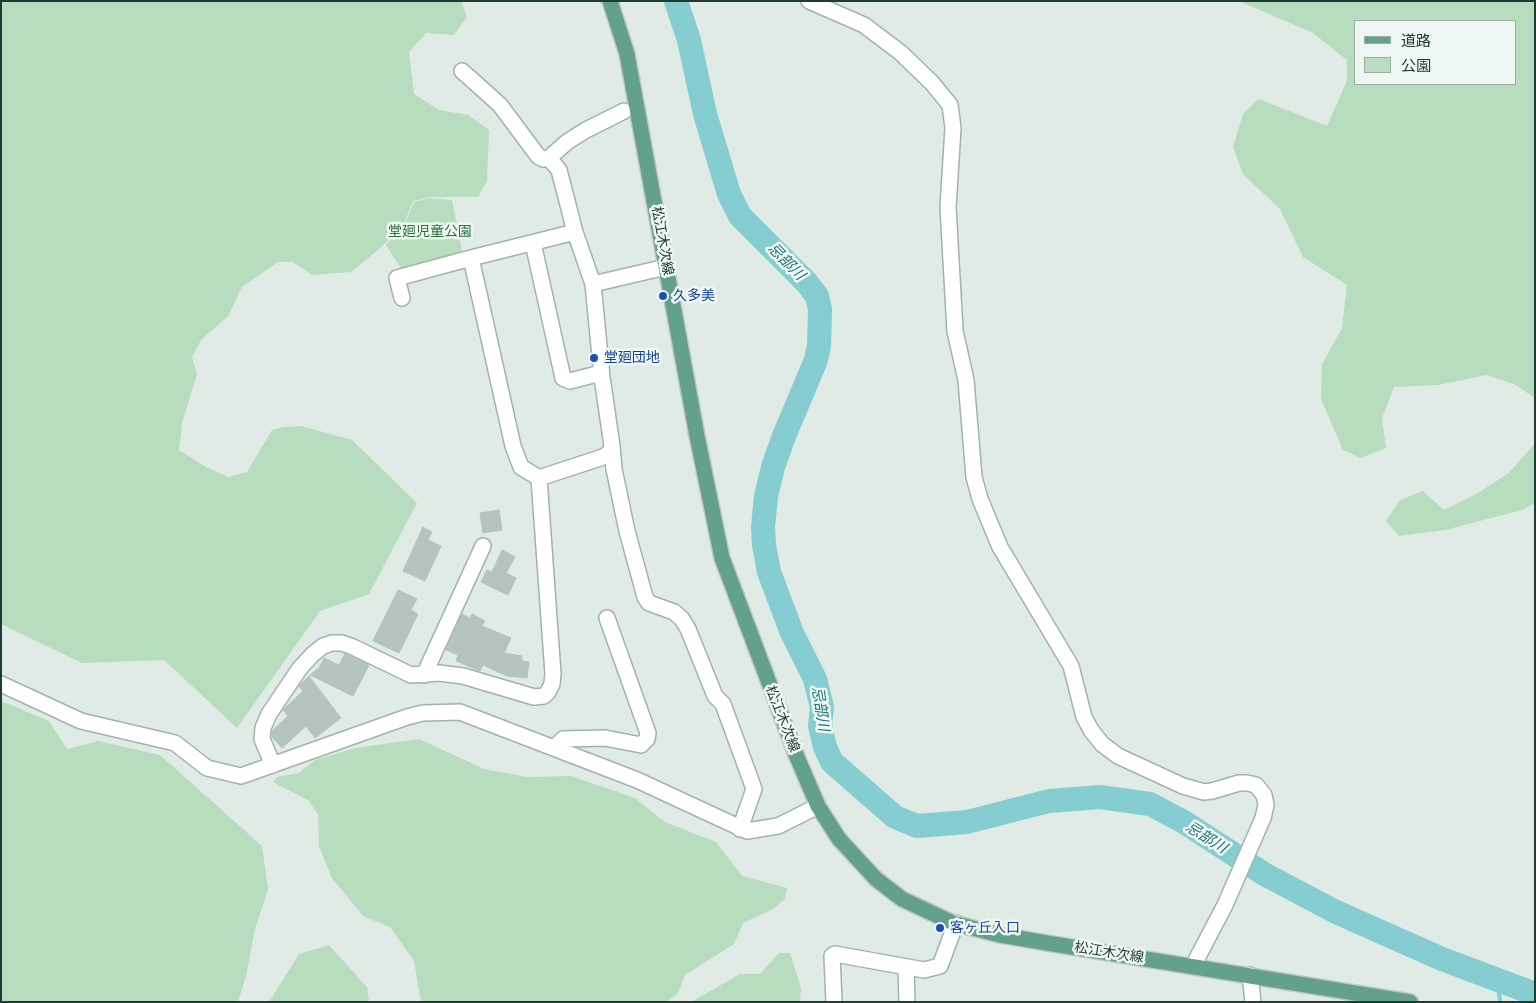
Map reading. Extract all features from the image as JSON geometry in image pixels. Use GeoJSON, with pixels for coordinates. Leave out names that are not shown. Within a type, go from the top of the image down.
{"type":"FeatureCollection","features":[{"type":"Feature","properties":{"kind":"main road","name":"松江木次線"},"geometry":{"type":"LineString","coordinates":[[610,1],[627,54],[712,516],[722,558],[777,708],[818,806],[839,839],[876,879],[902,899],[956,923],[1000,935],[1410,1002]]}},
{"type":"Feature","properties":{"kind":"street"},"geometry":{"type":"LineString","coordinates":[[809,1],[864,25],[901,53],[932,83],[950,106],[953,128],[948,207],[955,331],[966,380],[974,476],[980,499],[1000,547],[1070,666],[1084,717],[1091,730],[1102,744],[1118,756],[1191,789],[1204,792],[1220,790],[1239,783],[1256,785],[1262,791],[1266,805],[1263,818],[1225,905],[1193,966]]}},
{"type":"Feature","properties":{"kind":"street"},"geometry":{"type":"LineString","coordinates":[[462,71],[500,105],[538,156],[543,159],[549,158],[577,135],[624,111]]}},
{"type":"Feature","properties":{"kind":"street"},"geometry":{"type":"LineString","coordinates":[[549,158],[558,170],[575,232],[593,284],[601,372],[614,468],[625,523],[645,598],[649,603],[674,612],[688,629],[716,696],[723,704],[754,788],[740,829]]}},
{"type":"Feature","properties":{"kind":"street"},"geometry":{"type":"LineString","coordinates":[[402,298],[397,278],[575,232]]}},
{"type":"Feature","properties":{"kind":"street"},"geometry":{"type":"LineString","coordinates":[[533,242],[562,378],[570,381],[601,372]]}},
{"type":"Feature","properties":{"kind":"street"},"geometry":{"type":"LineString","coordinates":[[471,258],[516,456],[521,467],[540,478],[597,461],[610,452],[612,446]]}},
{"type":"Feature","properties":{"kind":"street"},"geometry":{"type":"LineString","coordinates":[[593,284],[666,267]]}},
{"type":"Feature","properties":{"kind":"street"},"geometry":{"type":"LineString","coordinates":[[273,765],[262,739],[263,728],[269,714],[300,668],[323,646],[342,643],[406,673],[424,675],[439,673],[463,676],[534,698],[544,696],[548,692],[552,684],[553,674],[540,478]]}},
{"type":"Feature","properties":{"kind":"street"},"geometry":{"type":"LineString","coordinates":[[424,675],[483,546]]}},
{"type":"Feature","properties":{"kind":"street"},"geometry":{"type":"LineString","coordinates":[[555,747],[563,739],[605,738],[641,745],[647,739],[648,733],[607,618]]}},
{"type":"Feature","properties":{"kind":"street"},"geometry":{"type":"LineString","coordinates":[[1,684],[81,721],[175,743],[207,768],[241,776],[423,713],[460,712],[637,780],[740,829],[754,831],[778,826],[818,806]]}},
{"type":"Feature","properties":{"kind":"street"},"geometry":{"type":"LineString","coordinates":[[834,1002],[832,956],[835,954],[906,968],[924,970],[940,966],[956,923]]}},
{"type":"Feature","properties":{"kind":"street"},"geometry":{"type":"LineString","coordinates":[[906,968],[907,1002]]}},
{"type":"Feature","properties":{"kind":"street"},"geometry":{"type":"LineString","coordinates":[[1250,975],[1254,1002]]}},
{"type":"Feature","properties":{"kind":"green space"},"geometry":{"type":"Polygon","coordinates":[[[1,1],[461,1],[467,17],[454,35],[426,33],[409,52],[414,94],[439,110],[468,115],[489,130],[487,181],[478,197],[431,197],[413,201],[403,226],[351,272],[312,275],[293,262],[278,262],[242,287],[228,316],[201,340],[192,357],[197,374],[182,423],[179,450],[204,466],[228,477],[247,472],[272,430],[301,426],[352,440],[417,503],[369,594],[320,611],[237,728],[164,660],[82,663],[1,624],[1,1]]]}},
{"type":"Feature","properties":{"kind":"green space"},"geometry":{"type":"Polygon","coordinates":[[[1239,1],[1535,1],[1535,398],[1514,384],[1486,375],[1438,385],[1394,387],[1382,418],[1386,448],[1361,458],[1343,450],[1321,399],[1322,364],[1342,328],[1347,285],[1303,257],[1280,209],[1243,174],[1233,147],[1243,114],[1259,99],[1327,126],[1347,81],[1347,60],[1313,33],[1239,1]]]}},
{"type":"Feature","properties":{"kind":"green space","name":"堂廻児童公園"},"geometry":{"type":"Polygon","coordinates":[[[430,198],[452,200],[462,251],[402,270],[386,245],[404,226],[414,202],[430,198]]]}},
{"type":"Feature","properties":{"kind":"green space"},"geometry":{"type":"Polygon","coordinates":[[[1535,443],[1535,503],[1522,510],[1445,530],[1399,536],[1386,521],[1400,500],[1423,491],[1444,510],[1478,493],[1509,473],[1535,443]]]}},
{"type":"Feature","properties":{"kind":"green space"},"geometry":{"type":"Polygon","coordinates":[[[1,701],[49,721],[67,749],[98,741],[160,755],[262,846],[268,889],[255,929],[246,976],[238,1002],[1,1002],[1,701]]]}},
{"type":"Feature","properties":{"kind":"green space"},"geometry":{"type":"Polygon","coordinates":[[[419,739],[484,769],[527,777],[571,776],[635,798],[665,822],[716,842],[742,876],[787,888],[785,899],[773,909],[743,923],[734,944],[685,975],[678,993],[667,1002],[421,1002],[414,961],[390,927],[363,916],[332,878],[319,846],[318,814],[308,800],[273,782],[277,777],[299,773],[315,760],[355,748],[419,739]]]}},
{"type":"Feature","properties":{"kind":"green space"},"geometry":{"type":"Polygon","coordinates":[[[329,945],[367,987],[369,1002],[269,1002],[299,954],[329,945]]]}},
{"type":"Feature","properties":{"kind":"green space"},"geometry":{"type":"Polygon","coordinates":[[[779,953],[790,953],[801,988],[800,1002],[691,1002],[740,974],[760,974],[779,953]]]}},
{"type":"Feature","properties":{"kind":"building"},"geometry":{"type":"Polygon","coordinates":[[[499,510],[502,530],[483,533],[480,513],[499,510]]]}},
{"type":"Feature","properties":{"kind":"building"},"geometry":{"type":"Polygon","coordinates":[[[423,527],[432,532],[428,540],[441,546],[425,581],[403,571],[423,527]]]}},
{"type":"Feature","properties":{"kind":"building"},"geometry":{"type":"Polygon","coordinates":[[[502,550],[515,557],[506,573],[516,578],[508,595],[481,582],[487,570],[492,572],[502,550]]]}},
{"type":"Feature","properties":{"kind":"building"},"geometry":{"type":"Polygon","coordinates":[[[398,590],[417,599],[411,610],[418,614],[399,653],[373,641],[398,590]]]}},
{"type":"Feature","properties":{"kind":"building"},"geometry":{"type":"Polygon","coordinates":[[[462,614],[470,618],[472,614],[485,621],[482,626],[511,638],[504,653],[522,656],[522,661],[529,662],[527,678],[507,676],[483,665],[480,671],[456,661],[458,655],[446,650],[462,614]]]}},
{"type":"Feature","properties":{"kind":"building"},"geometry":{"type":"Polygon","coordinates":[[[345,654],[369,665],[353,696],[310,675],[319,668],[324,658],[339,665],[345,654]]]}},
{"type":"Feature","properties":{"kind":"building"},"geometry":{"type":"Polygon","coordinates":[[[309,676],[341,718],[315,738],[306,726],[282,748],[272,737],[272,731],[288,716],[283,710],[303,691],[299,686],[309,676]]]}},
{"type":"Feature","properties":{"kind":"waterway","name":"忌部川"},"geometry":{"type":"LineString","coordinates":[[676,1],[689,40],[705,114],[729,194],[740,216],[807,283],[817,296],[820,309],[819,346],[816,360],[773,467],[766,496],[763,527],[769,572],[792,633],[815,679],[822,707],[820,726],[825,747],[832,762],[895,817],[917,826],[967,822],[1049,801],[1100,797],[1150,804],[1184,822],[1264,874],[1336,912],[1442,959],[1535,994]]}},
{"type":"Feature","properties":{"kind":"waterway"},"geometry":{"type":"LineString","coordinates":[[1498,982],[1500,1002]]}},
{"type":"Feature","properties":{"kind":"place","name":"久多美"},"geometry":{"type":"Point","coordinates":[663,296]}},
{"type":"Feature","properties":{"kind":"place","name":"堂廻団地"},"geometry":{"type":"Point","coordinates":[594,358]}},
{"type":"Feature","properties":{"kind":"place","name":"客ヶ丘入口"},"geometry":{"type":"Point","coordinates":[940,928]}}]}
